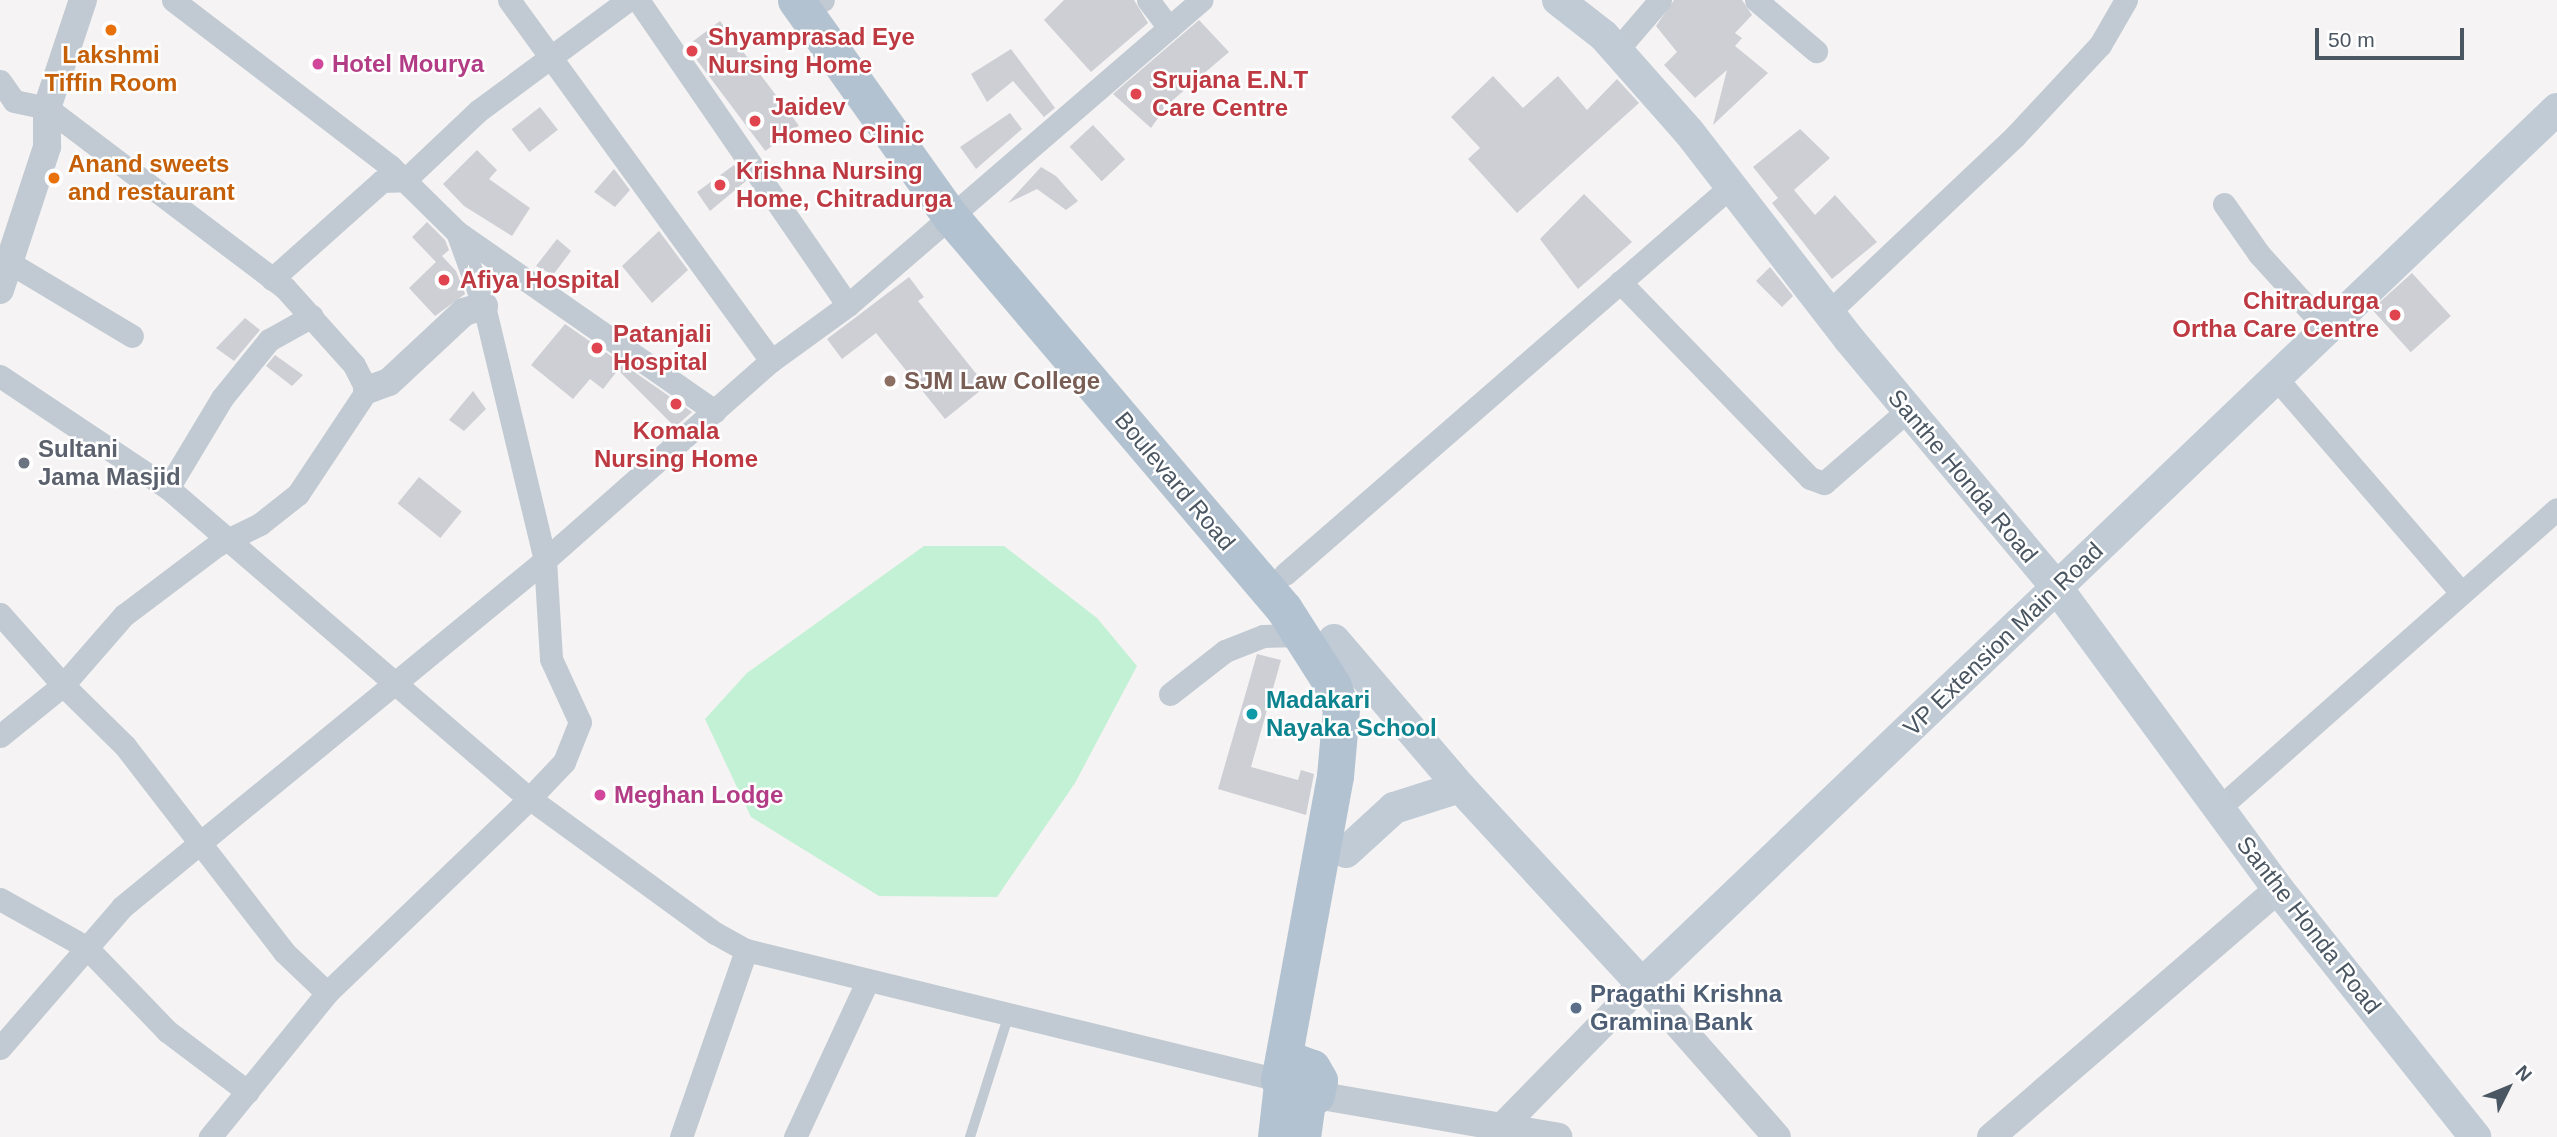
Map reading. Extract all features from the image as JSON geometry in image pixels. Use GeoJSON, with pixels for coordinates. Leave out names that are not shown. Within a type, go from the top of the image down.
{"type":"FeatureCollection","features":[{"type":"Feature","properties":{"kind":"main road","name":"Boulevard Road"},"geometry":{"type":"LineString","coordinates":[[815,0],[959,210],[1321,641]]}},
{"type":"Feature","properties":{"kind":"main road","name":"Santhe Honda Road"},"geometry":{"type":"LineString","coordinates":[[1558,0],[1616,50],[1731,186],[1908,410],[2057,588],[2278,888],[2475,1137]]}},
{"type":"Feature","properties":{"kind":"main road","name":"VP Extension Main Road"},"geometry":{"type":"LineString","coordinates":[[1642,984],[2557,108]]}},
{"type":"Feature","properties":{"kind":"main road","name":"Boulevard Road"},"geometry":{"type":"LineString","coordinates":[[959,210],[1284,574],[1321,641]]}},
{"type":"Feature","properties":{"kind":"main road"},"geometry":{"type":"LineString","coordinates":[[1321,641],[1642,984]]}},
{"type":"Feature","properties":{"kind":"main road"},"geometry":{"type":"LineString","coordinates":[[1276,1137],[1298,1092],[1346,852],[1363,725],[1361,698],[1321,641]]}},
{"type":"Feature","properties":{"kind":"main road"},"geometry":{"type":"LineString","coordinates":[[1298,1092],[1340,740],[1341,709],[1321,641]]}},
{"type":"Feature","properties":{"kind":"main road"},"geometry":{"type":"LineString","coordinates":[[1346,852],[1394,808],[1460,787]]}},
{"type":"Feature","properties":{"kind":"street"},"geometry":{"type":"LineString","coordinates":[[0,290],[47,147],[47,108],[83,0]]}},
{"type":"Feature","properties":{"kind":"street"},"geometry":{"type":"LineString","coordinates":[[173,0],[405,180],[457,232],[715,411]]}},
{"type":"Feature","properties":{"kind":"street"},"geometry":{"type":"LineString","coordinates":[[509,0],[548,58],[771,361]]}},
{"type":"Feature","properties":{"kind":"street"},"geometry":{"type":"LineString","coordinates":[[272,279],[382,181],[405,180],[478,111],[628,0]]}},
{"type":"Feature","properties":{"kind":"street"},"geometry":{"type":"LineString","coordinates":[[638,0],[848,304]]}},
{"type":"Feature","properties":{"kind":"street"},"geometry":{"type":"LineString","coordinates":[[1148,0],[1169,28]]}},
{"type":"Feature","properties":{"kind":"street"},"geometry":{"type":"LineString","coordinates":[[0,1048],[122,907],[545,560],[771,361],[848,304],[1201,0]]}},
{"type":"Feature","properties":{"kind":"street"},"geometry":{"type":"LineString","coordinates":[[1616,50],[1660,0]]}},
{"type":"Feature","properties":{"kind":"street"},"geometry":{"type":"LineString","coordinates":[[1756,0],[1816,51]]}},
{"type":"Feature","properties":{"kind":"street"},"geometry":{"type":"LineString","coordinates":[[1829,312],[2015,136],[2100,45],[2126,0]]}},
{"type":"Feature","properties":{"kind":"street"},"geometry":{"type":"LineString","coordinates":[[0,81],[14,101],[47,108],[272,279],[312,316],[354,365],[367,390]]}},
{"type":"Feature","properties":{"kind":"street"},"geometry":{"type":"LineString","coordinates":[[1284,574],[1731,186]]}},
{"type":"Feature","properties":{"kind":"street"},"geometry":{"type":"LineString","coordinates":[[2224,204],[2259,254],[2327,329]]}},
{"type":"Feature","properties":{"kind":"street"},"geometry":{"type":"LineString","coordinates":[[210,1137],[327,993],[564,762],[580,722],[551,659],[545,560],[484,306],[457,232]]}},
{"type":"Feature","properties":{"kind":"street"},"geometry":{"type":"LineString","coordinates":[[10,262],[132,336]]}},
{"type":"Feature","properties":{"kind":"street"},"geometry":{"type":"LineString","coordinates":[[1620,282],[1810,478],[1824,483],[1908,410]]}},
{"type":"Feature","properties":{"kind":"street"},"geometry":{"type":"LineString","coordinates":[[0,736],[63,685],[124,615],[224,541],[260,524],[298,494],[367,390],[389,382],[464,312],[484,306]]}},
{"type":"Feature","properties":{"kind":"street"},"geometry":{"type":"LineString","coordinates":[[168,488],[222,398],[269,340],[312,316]]}},
{"type":"Feature","properties":{"kind":"street"},"geometry":{"type":"LineString","coordinates":[[0,376],[168,488],[224,541],[529,798],[715,933],[746,950],[1009,1014],[1298,1092],[1497,1131],[1558,1137]]}},
{"type":"Feature","properties":{"kind":"street"},"geometry":{"type":"LineString","coordinates":[[2276,377],[2459,590]]}},
{"type":"Feature","properties":{"kind":"street"},"geometry":{"type":"LineString","coordinates":[[2219,808],[2459,590],[2557,509]]}},
{"type":"Feature","properties":{"kind":"street"},"geometry":{"type":"LineString","coordinates":[[0,614],[63,685],[125,746],[167,806],[201,843],[284,952],[327,993]]}},
{"type":"Feature","properties":{"kind":"street"},"geometry":{"type":"LineString","coordinates":[[1170,694],[1225,651],[1263,636],[1321,641]]}},
{"type":"Feature","properties":{"kind":"street"},"geometry":{"type":"LineString","coordinates":[[1991,1137],[2278,888]]}},
{"type":"Feature","properties":{"kind":"street"},"geometry":{"type":"LineString","coordinates":[[0,899],[86,947],[167,1031],[248,1092]]}},
{"type":"Feature","properties":{"kind":"street"},"geometry":{"type":"LineString","coordinates":[[681,1137],[746,950]]}},
{"type":"Feature","properties":{"kind":"street"},"geometry":{"type":"LineString","coordinates":[[795,1137],[868,980]]}},
{"type":"Feature","properties":{"kind":"street"},"geometry":{"type":"LineString","coordinates":[[1497,1131],[1642,984],[1777,1137]]}},
{"type":"Feature","properties":{"kind":"lane"},"geometry":{"type":"LineString","coordinates":[[970,1137],[1009,1014]]}},
{"type":"Feature","properties":{"kind":"green space"},"geometry":{"type":"Polygon","coordinates":[[[924,546],[1004,546],[1097,618],[1137,666],[1075,783],[997,897],[879,896],[751,817],[705,719],[747,673],[924,546]]]}},
{"type":"Feature","properties":{"kind":"building"},"geometry":{"type":"Polygon","coordinates":[[[1064,0],[1134,0],[1148,23],[1091,72],[1044,20],[1064,0]]]}},
{"type":"Feature","properties":{"kind":"building"},"geometry":{"type":"Polygon","coordinates":[[[1674,0],[1742,0],[1752,15],[1735,33],[1742,38],[1735,46],[1768,73],[1713,125],[1727,70],[1695,98],[1664,65],[1677,52],[1656,26],[1674,0]]]}},
{"type":"Feature","properties":{"kind":"building"},"geometry":{"type":"Polygon","coordinates":[[[1199,20],[1229,52],[1167,105],[1151,128],[1113,94],[1199,20]]]}},
{"type":"Feature","properties":{"kind":"building"},"geometry":{"type":"Polygon","coordinates":[[[720,21],[799,126],[765,151],[686,46],[720,21]]]}},
{"type":"Feature","properties":{"kind":"building"},"geometry":{"type":"Polygon","coordinates":[[[1011,49],[1055,108],[1044,117],[1013,81],[987,102],[971,74],[1011,49]]]}},
{"type":"Feature","properties":{"kind":"building"},"geometry":{"type":"Polygon","coordinates":[[[1493,76],[1523,108],[1558,76],[1587,110],[1617,79],[1639,103],[1517,213],[1468,159],[1480,148],[1451,117],[1493,76]]]}},
{"type":"Feature","properties":{"kind":"building"},"geometry":{"type":"Polygon","coordinates":[[[540,107],[558,130],[529,152],[512,129],[540,107]]]}},
{"type":"Feature","properties":{"kind":"building"},"geometry":{"type":"Polygon","coordinates":[[[1010,113],[1022,129],[976,169],[960,147],[1010,113]]]}},
{"type":"Feature","properties":{"kind":"building"},"geometry":{"type":"Polygon","coordinates":[[[1093,125],[1125,159],[1102,181],[1070,147],[1093,125]]]}},
{"type":"Feature","properties":{"kind":"building"},"geometry":{"type":"Polygon","coordinates":[[[1800,129],[1830,158],[1794,190],[1815,215],[1835,195],[1877,242],[1832,279],[1772,203],[1778,198],[1753,167],[1800,129]]]}},
{"type":"Feature","properties":{"kind":"building"},"geometry":{"type":"Polygon","coordinates":[[[477,150],[497,170],[489,179],[530,208],[512,236],[464,206],[443,184],[477,150]]]}},
{"type":"Feature","properties":{"kind":"building"},"geometry":{"type":"Polygon","coordinates":[[[734,165],[746,181],[710,211],[697,192],[734,165]]]}},
{"type":"Feature","properties":{"kind":"building"},"geometry":{"type":"Polygon","coordinates":[[[1041,167],[1056,176],[1078,201],[1066,210],[1037,189],[1008,203],[1041,167]]]}},
{"type":"Feature","properties":{"kind":"building"},"geometry":{"type":"Polygon","coordinates":[[[614,169],[630,190],[615,207],[594,192],[614,169]]]}},
{"type":"Feature","properties":{"kind":"building"},"geometry":{"type":"Polygon","coordinates":[[[1584,194],[1632,242],[1578,289],[1540,239],[1584,194]]]}},
{"type":"Feature","properties":{"kind":"building"},"geometry":{"type":"Polygon","coordinates":[[[427,222],[445,240],[449,250],[442,256],[456,271],[465,294],[435,316],[409,288],[436,262],[412,237],[427,222]]]}},
{"type":"Feature","properties":{"kind":"building"},"geometry":{"type":"Polygon","coordinates":[[[659,231],[688,270],[652,303],[622,266],[659,231]]]}},
{"type":"Feature","properties":{"kind":"building"},"geometry":{"type":"Polygon","coordinates":[[[557,239],[571,251],[553,275],[536,266],[557,239]]]}},
{"type":"Feature","properties":{"kind":"building"},"geometry":{"type":"Polygon","coordinates":[[[1770,267],[1793,296],[1782,307],[1756,281],[1770,267]]]}},
{"type":"Feature","properties":{"kind":"building"},"geometry":{"type":"Polygon","coordinates":[[[2412,273],[2451,316],[2411,352],[2372,309],[2412,273]]]}},
{"type":"Feature","properties":{"kind":"building"},"geometry":{"type":"Polygon","coordinates":[[[909,277],[924,297],[918,301],[986,386],[945,419],[876,333],[842,359],[827,339],[909,277]]]}},
{"type":"Feature","properties":{"kind":"building"},"geometry":{"type":"Polygon","coordinates":[[[245,318],[260,330],[234,361],[216,348],[245,318]]]}},
{"type":"Feature","properties":{"kind":"building"},"geometry":{"type":"Polygon","coordinates":[[[565,324],[692,412],[675,427],[618,370],[603,389],[590,379],[573,399],[531,365],[565,324]]]}},
{"type":"Feature","properties":{"kind":"building"},"geometry":{"type":"Polygon","coordinates":[[[275,355],[303,375],[292,386],[266,366],[275,355]]]}},
{"type":"Feature","properties":{"kind":"building"},"geometry":{"type":"Polygon","coordinates":[[[473,391],[486,409],[464,431],[449,420],[473,391]]]}},
{"type":"Feature","properties":{"kind":"building"},"geometry":{"type":"Polygon","coordinates":[[[419,477],[462,512],[440,538],[398,503],[419,477]]]}},
{"type":"Feature","properties":{"kind":"building","name":"Madakari Nayaka School"},"geometry":{"type":"Polygon","coordinates":[[[1257,654],[1281,660],[1251,767],[1298,780],[1301,770],[1314,774],[1306,815],[1218,789],[1257,654]]]}},
{"type":"Feature","properties":{"kind":"place","name":"Lakshmi Tiffin Room"},"geometry":{"type":"Point","coordinates":[111,30]}},
{"type":"Feature","properties":{"kind":"place","name":"Shyamprasad Eye Nursing Home"},"geometry":{"type":"Point","coordinates":[692,51]}},
{"type":"Feature","properties":{"kind":"place","name":"Hotel Mourya"},"geometry":{"type":"Point","coordinates":[318,64]}},
{"type":"Feature","properties":{"kind":"place","name":"Srujana E.N.T Care Centre"},"geometry":{"type":"Point","coordinates":[1136,94]}},
{"type":"Feature","properties":{"kind":"place","name":"Jaidev Homeo Clinic"},"geometry":{"type":"Point","coordinates":[755,121]}},
{"type":"Feature","properties":{"kind":"place","name":"Anand sweets and restaurant"},"geometry":{"type":"Point","coordinates":[54,178]}},
{"type":"Feature","properties":{"kind":"place","name":"Krishna Nursing Home, Chitradurga"},"geometry":{"type":"Point","coordinates":[720,185]}},
{"type":"Feature","properties":{"kind":"place","name":"Afiya Hospital"},"geometry":{"type":"Point","coordinates":[444,280]}},
{"type":"Feature","properties":{"kind":"place","name":"Chitradurga Ortha Care Centre"},"geometry":{"type":"Point","coordinates":[2395,315]}},
{"type":"Feature","properties":{"kind":"place","name":"Patanjali Hospital"},"geometry":{"type":"Point","coordinates":[597,348]}},
{"type":"Feature","properties":{"kind":"place","name":"SJM Law College"},"geometry":{"type":"Point","coordinates":[890,381]}},
{"type":"Feature","properties":{"kind":"place","name":"Komala Nursing Home"},"geometry":{"type":"Point","coordinates":[676,404]}},
{"type":"Feature","properties":{"kind":"place","name":"Sultani Jama Masjid"},"geometry":{"type":"Point","coordinates":[24,463]}},
{"type":"Feature","properties":{"kind":"place","name":"Madakari Nayaka School"},"geometry":{"type":"Point","coordinates":[1252,714]}},
{"type":"Feature","properties":{"kind":"place","name":"Meghan Lodge"},"geometry":{"type":"Point","coordinates":[600,795]}},
{"type":"Feature","properties":{"kind":"place","name":"Pragathi Krishna Gramina Bank"},"geometry":{"type":"Point","coordinates":[1576,1008]}}]}
